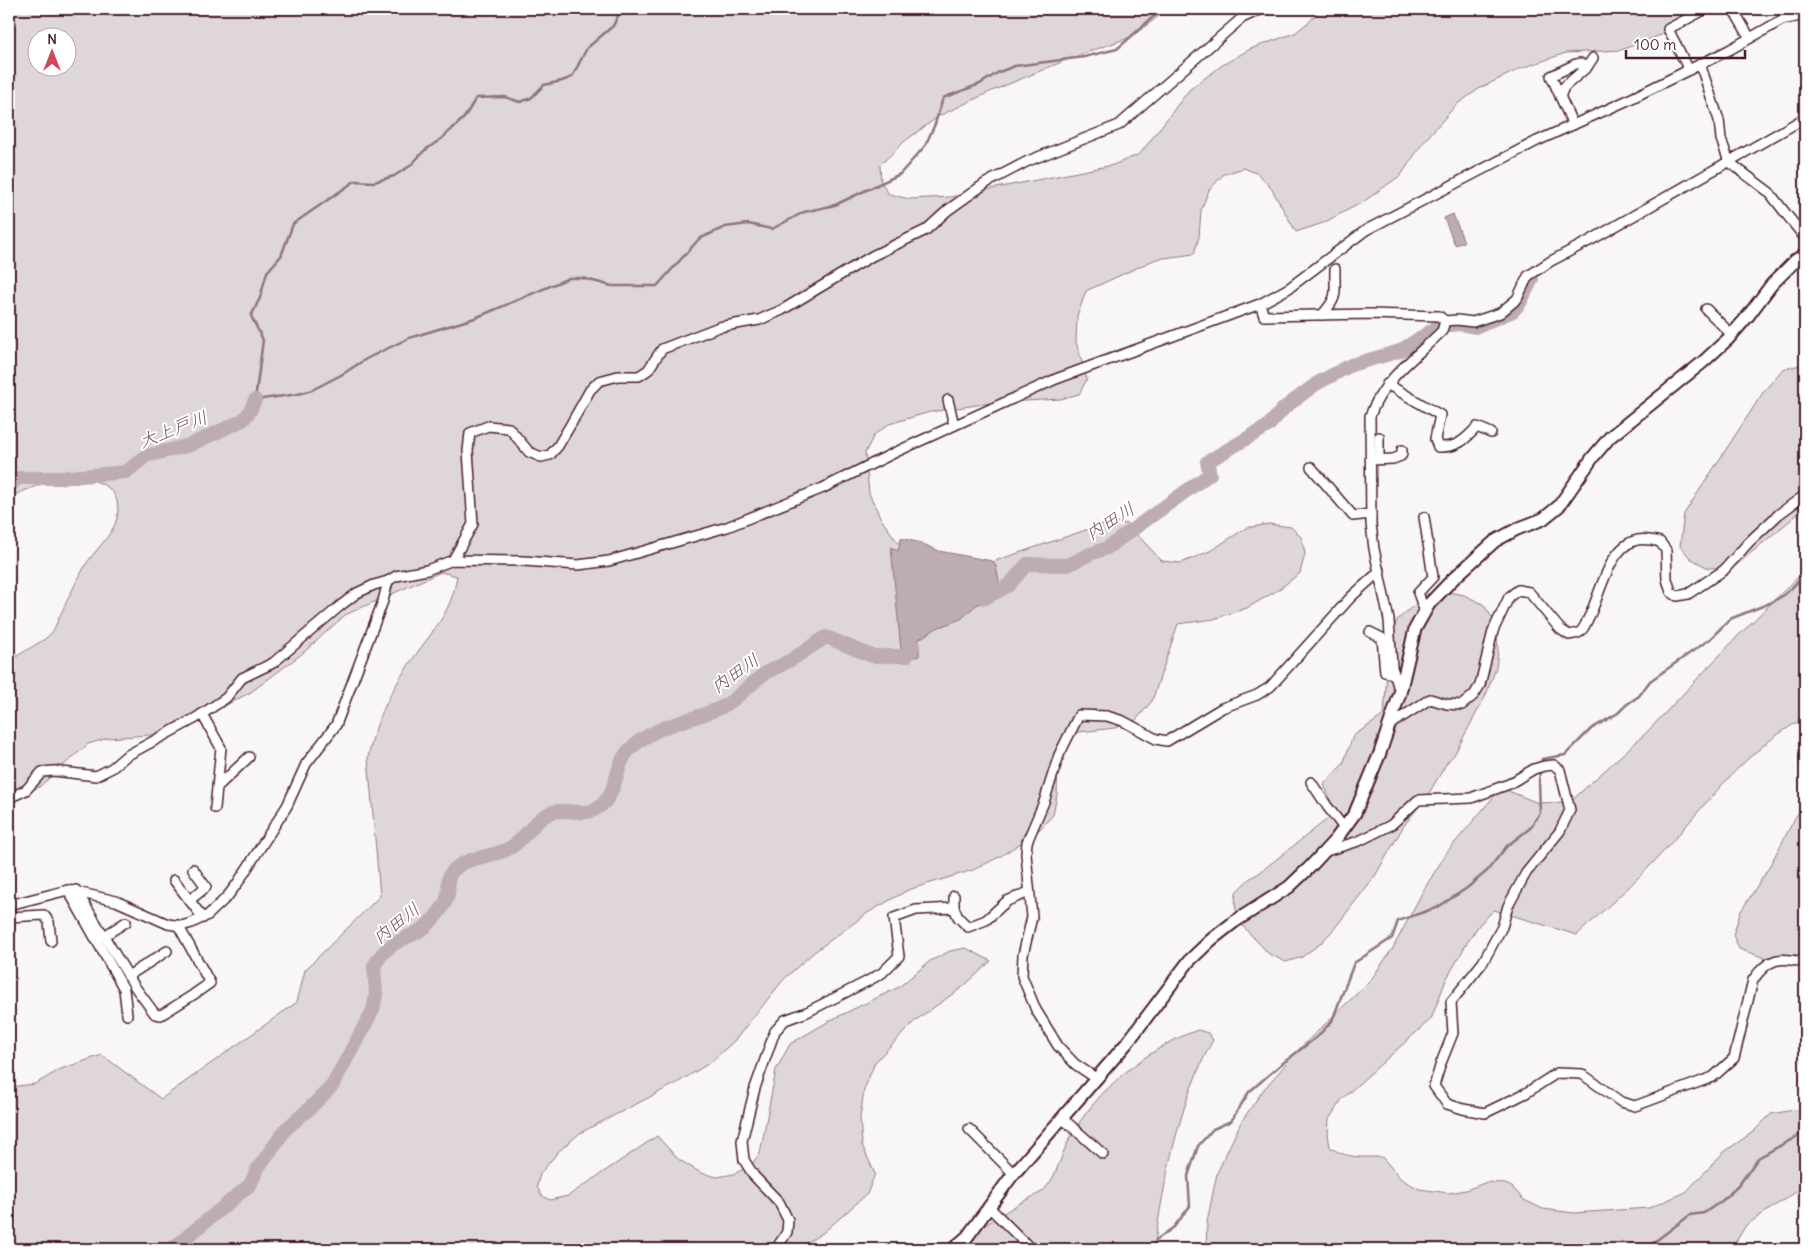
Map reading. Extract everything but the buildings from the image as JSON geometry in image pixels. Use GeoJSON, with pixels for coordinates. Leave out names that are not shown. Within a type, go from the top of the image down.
{"type":"FeatureCollection","features":[{"type":"Feature","properties":{"kind":"street"},"geometry":{"type":"LineString","coordinates":[[453,560],[473,524],[468,452],[470,433],[488,426],[509,428],[529,452],[540,457],[550,455],[558,446],[590,390],[598,381],[618,376],[639,376],[648,370],[662,349],[720,327],[759,320],[782,310],[872,256],[926,230],[948,210],[986,183],[1028,161],[1119,125],[1242,18],[1262,9]]}},
{"type":"Feature","properties":{"kind":"street"},"geometry":{"type":"LineString","coordinates":[[1689,70],[1668,29],[1706,9]]}},
{"type":"Feature","properties":{"kind":"street"},"geometry":{"type":"LineString","coordinates":[[1734,9],[1750,38]]}},
{"type":"Feature","properties":{"kind":"street"},"geometry":{"type":"LineString","coordinates":[[9,798],[26,790],[42,772],[54,771],[96,776],[112,768],[126,756],[202,714],[226,698],[242,678],[273,663],[357,593],[374,585],[388,581],[396,576],[426,570],[453,560],[524,560],[578,564],[609,561],[727,528],[789,502],[1056,379],[1260,304],[1289,288],[1366,230],[1537,141],[1689,70],[1782,20],[1805,15]]}},
{"type":"Feature","properties":{"kind":"street"},"geometry":{"type":"LineString","coordinates":[[1560,97],[1564,87],[1587,67],[1593,58]]}},
{"type":"Feature","properties":{"kind":"street"},"geometry":{"type":"LineString","coordinates":[[1573,125],[1551,76],[1576,64],[1580,63],[1587,67]]}},
{"type":"Feature","properties":{"kind":"street"},"geometry":{"type":"LineString","coordinates":[[1700,64],[1719,120],[1721,139],[1729,162],[1769,192],[1805,238]]}},
{"type":"Feature","properties":{"kind":"street"},"geometry":{"type":"LineString","coordinates":[[1260,304],[1264,316],[1322,314],[1439,316],[1445,321],[1473,322],[1500,313],[1517,299],[1528,276],[1551,261],[1805,118]]}},
{"type":"Feature","properties":{"kind":"street"},"geometry":{"type":"LineString","coordinates":[[953,1249],[967,1237],[1014,1174],[1098,1079],[1189,961],[1234,922],[1289,887],[1326,851],[1344,828],[1355,813],[1362,798],[1391,724],[1415,629],[1429,604],[1453,578],[1495,541],[1517,529],[1543,519],[1559,506],[1593,457],[1610,437],[1703,362],[1732,335],[1772,284],[1796,260],[1805,254]]}},
{"type":"Feature","properties":{"kind":"street"},"geometry":{"type":"LineString","coordinates":[[1322,314],[1335,297],[1335,269]]}},
{"type":"Feature","properties":{"kind":"street"},"geometry":{"type":"LineString","coordinates":[[1706,309],[1732,335]]}},
{"type":"Feature","properties":{"kind":"street"},"geometry":{"type":"LineString","coordinates":[[1375,460],[1370,416],[1375,401],[1386,384],[1442,331],[1445,321]]}},
{"type":"Feature","properties":{"kind":"street"},"geometry":{"type":"LineString","coordinates":[[1386,384],[1440,415],[1436,439],[1438,447],[1453,447],[1460,444],[1477,427],[1491,433]]}},
{"type":"Feature","properties":{"kind":"street"},"geometry":{"type":"LineString","coordinates":[[948,400],[954,425]]}},
{"type":"Feature","properties":{"kind":"street"},"geometry":{"type":"LineString","coordinates":[[1379,437],[1375,460],[1371,514],[1374,549],[1389,620],[1392,667],[1400,693]]}},
{"type":"Feature","properties":{"kind":"street"},"geometry":{"type":"LineString","coordinates":[[1375,460],[1398,458],[1402,454],[1402,450]]}},
{"type":"Feature","properties":{"kind":"street"},"geometry":{"type":"LineString","coordinates":[[1311,467],[1354,516],[1371,514]]}},
{"type":"Feature","properties":{"kind":"street"},"geometry":{"type":"LineString","coordinates":[[1391,724],[1430,699],[1447,704],[1462,705],[1474,695],[1480,685],[1494,631],[1508,596],[1518,590],[1529,592],[1560,628],[1570,635],[1579,633],[1598,600],[1607,570],[1623,548],[1634,540],[1648,539],[1660,542],[1666,550],[1667,578],[1671,592],[1677,596],[1688,594],[1724,570],[1749,542],[1779,514],[1805,495]]}},
{"type":"Feature","properties":{"kind":"street"},"geometry":{"type":"LineString","coordinates":[[1424,517],[1433,577],[1418,593],[1425,612]]}},
{"type":"Feature","properties":{"kind":"street"},"geometry":{"type":"LineString","coordinates":[[1098,1079],[1075,1064],[1058,1046],[1036,1010],[1022,976],[1023,955],[1032,917],[1026,854],[1027,842],[1044,802],[1058,755],[1079,715],[1107,716],[1123,721],[1156,739],[1166,741],[1222,708],[1257,695],[1270,687],[1351,597],[1380,571]]}},
{"type":"Feature","properties":{"kind":"street"},"geometry":{"type":"LineString","coordinates":[[9,905],[72,890],[116,901],[168,924],[192,924],[203,918],[237,884],[287,806],[306,764],[336,725],[383,600],[388,581]]}},
{"type":"Feature","properties":{"kind":"street"},"geometry":{"type":"LineString","coordinates":[[1370,632],[1382,638],[1385,672],[1394,674]]}},
{"type":"Feature","properties":{"kind":"street"},"geometry":{"type":"LineString","coordinates":[[202,714],[221,748],[216,808]]}},
{"type":"Feature","properties":{"kind":"street"},"geometry":{"type":"LineString","coordinates":[[217,787],[249,757]]}},
{"type":"Feature","properties":{"kind":"street"},"geometry":{"type":"LineString","coordinates":[[1326,851],[1359,841],[1391,825],[1418,800],[1471,798],[1509,784],[1539,767],[1554,766],[1560,770],[1570,810],[1560,831],[1526,873],[1508,906],[1502,928],[1482,962],[1452,1002],[1453,1033],[1434,1086],[1447,1104],[1463,1110],[1485,1113],[1526,1093],[1557,1073],[1582,1074],[1621,1102],[1635,1106],[1713,1077],[1734,1058],[1753,980],[1759,971],[1768,962],[1780,959],[1805,963]]}},
{"type":"Feature","properties":{"kind":"street"},"geometry":{"type":"LineString","coordinates":[[1311,782],[1344,828]]}},
{"type":"Feature","properties":{"kind":"street"},"geometry":{"type":"LineString","coordinates":[[190,900],[206,887],[193,869]]}},
{"type":"Feature","properties":{"kind":"street"},"geometry":{"type":"LineString","coordinates":[[174,880],[203,918]]}},
{"type":"Feature","properties":{"kind":"street"},"geometry":{"type":"LineString","coordinates":[[72,890],[154,1014],[161,1015],[210,983],[178,925]]}},
{"type":"Feature","properties":{"kind":"street"},"geometry":{"type":"LineString","coordinates":[[72,890],[124,989],[127,1015]]}},
{"type":"Feature","properties":{"kind":"street"},"geometry":{"type":"LineString","coordinates":[[954,896],[954,908],[958,917],[968,927],[986,920],[1007,901],[1030,892]]}},
{"type":"Feature","properties":{"kind":"street"},"geometry":{"type":"LineString","coordinates":[[776,1249],[787,1232],[788,1220],[779,1202],[754,1176],[744,1160],[742,1140],[755,1088],[775,1031],[785,1020],[838,998],[882,973],[899,956],[894,918],[916,910],[954,908]]}},
{"type":"Feature","properties":{"kind":"street"},"geometry":{"type":"LineString","coordinates":[[9,917],[44,914],[49,922],[51,941]]}},
{"type":"Feature","properties":{"kind":"street"},"geometry":{"type":"LineString","coordinates":[[104,936],[126,922]]}},
{"type":"Feature","properties":{"kind":"street"},"geometry":{"type":"LineString","coordinates":[[128,976],[168,951]]}},
{"type":"Feature","properties":{"kind":"street"},"geometry":{"type":"LineString","coordinates":[[1062,1118],[1103,1154]]}},
{"type":"Feature","properties":{"kind":"street"},"geometry":{"type":"LineString","coordinates":[[969,1129],[1014,1174]]}},
{"type":"Feature","properties":{"kind":"street"},"geometry":{"type":"LineString","coordinates":[[990,1208],[1031,1249]]}},
{"type":"Feature","properties":{"kind":"shaded area"},"geometry":{"type":"Polygon","coordinates":[[[9,9],[1168,9],[1131,37],[1071,58],[992,91],[939,116],[905,141],[880,165],[881,182],[889,194],[909,199],[950,197],[1113,165],[1140,154],[1189,90],[1221,66],[1250,49],[1295,33],[1311,20],[1320,9],[1719,9],[1669,32],[1621,50],[1566,53],[1522,68],[1480,88],[1456,105],[1422,144],[1401,175],[1363,202],[1323,223],[1296,232],[1271,188],[1258,174],[1244,168],[1224,174],[1209,190],[1201,210],[1199,237],[1194,254],[1156,259],[1086,291],[1077,316],[1076,342],[1087,379],[1079,394],[1061,399],[990,403],[930,412],[889,424],[874,435],[865,453],[869,493],[881,519],[899,544],[916,559],[992,562],[1112,521],[1127,524],[1162,561],[1181,563],[1210,551],[1246,528],[1268,524],[1291,527],[1302,538],[1305,554],[1300,573],[1278,590],[1247,608],[1214,619],[1178,624],[1152,701],[1136,720],[1115,728],[1079,732],[1066,736],[1058,764],[1057,794],[1053,815],[1037,832],[1001,856],[973,870],[908,890],[869,912],[813,953],[784,979],[736,1039],[711,1062],[677,1083],[580,1133],[558,1152],[540,1174],[537,1186],[541,1195],[550,1200],[568,1196],[657,1136],[678,1159],[701,1173],[717,1177],[734,1174],[751,1165],[760,1153],[776,1070],[790,1044],[831,1020],[899,987],[930,961],[950,951],[966,948],[991,961],[964,986],[916,1020],[875,1062],[864,1090],[860,1118],[862,1145],[875,1174],[867,1194],[824,1232],[797,1249],[9,1249],[9,1087],[35,1084],[61,1069],[102,1055],[161,1099],[297,1002],[305,970],[380,896],[368,758],[371,744],[386,703],[393,690],[442,618],[455,588],[457,576],[441,572],[345,615],[303,653],[251,692],[185,727],[164,734],[108,738],[88,744],[39,787],[9,799],[9,661],[45,639],[53,631],[85,566],[108,537],[117,518],[118,504],[114,494],[106,486],[96,482],[85,479],[72,479],[48,482],[9,497],[9,9]]]}},
{"type":"Feature","properties":{"kind":"shaded area"},"geometry":{"type":"Polygon","coordinates":[[[1453,214],[1464,242],[1455,245],[1444,218],[1453,214]]]}},
{"type":"Feature","properties":{"kind":"shaded area"},"geometry":{"type":"Polygon","coordinates":[[[1805,364],[1805,508],[1734,567],[1708,568],[1690,558],[1680,546],[1684,514],[1764,391],[1783,369],[1805,364]]]}},
{"type":"Feature","properties":{"kind":"shaded area"},"geometry":{"type":"Polygon","coordinates":[[[901,538],[921,543],[939,551],[992,561],[996,566],[1001,591],[975,606],[961,619],[937,628],[919,639],[919,656],[902,661],[891,547],[898,551],[901,538]]]}},
{"type":"Feature","properties":{"kind":"shaded area"},"geometry":{"type":"Polygon","coordinates":[[[1805,570],[1805,718],[1784,730],[1745,761],[1652,864],[1577,935],[1494,910],[1479,925],[1467,943],[1446,980],[1431,1019],[1342,1099],[1329,1119],[1328,1134],[1330,1147],[1336,1151],[1355,1156],[1382,1157],[1401,1179],[1419,1189],[1449,1193],[1466,1190],[1487,1182],[1503,1183],[1512,1187],[1524,1200],[1543,1209],[1574,1213],[1649,1208],[1686,1192],[1724,1152],[1753,1132],[1771,1114],[1794,1110],[1805,1112],[1805,1186],[1746,1225],[1733,1249],[1206,1249],[1207,1222],[1217,1173],[1241,1122],[1264,1089],[1301,1047],[1370,981],[1393,948],[1423,891],[1447,852],[1501,788],[1538,803],[1570,802],[1647,732],[1736,638],[1805,570]]]}},
{"type":"Feature","properties":{"kind":"shaded area"},"geometry":{"type":"Polygon","coordinates":[[[1443,591],[1464,595],[1483,604],[1496,623],[1498,650],[1496,668],[1485,697],[1454,755],[1448,761],[1429,793],[1403,827],[1375,876],[1321,943],[1302,957],[1286,962],[1269,954],[1239,922],[1235,905],[1236,892],[1249,879],[1335,813],[1324,784],[1343,764],[1353,736],[1384,715],[1387,645],[1397,620],[1427,594],[1443,591]]]}},
{"type":"Feature","properties":{"kind":"shaded area"},"geometry":{"type":"Polygon","coordinates":[[[1805,803],[1805,954],[1765,958],[1739,949],[1733,935],[1741,911],[1768,869],[1805,803]]]}},
{"type":"Feature","properties":{"kind":"shaded area"},"geometry":{"type":"Polygon","coordinates":[[[1198,1030],[1208,1033],[1213,1040],[1191,1089],[1174,1142],[1154,1249],[957,1249],[969,1237],[987,1224],[1045,1189],[1053,1178],[1067,1144],[1080,1121],[1108,1088],[1143,1059],[1161,1047],[1198,1030]]]}},
{"type":"Feature","properties":{"kind":"waterway"},"geometry":{"type":"LineString","coordinates":[[621,9],[613,26],[587,48],[572,77],[544,85],[531,98],[520,102],[505,97],[476,98],[464,118],[441,139],[424,151],[410,166],[394,176],[374,182],[355,181],[293,224],[281,256],[267,272],[260,298],[251,316],[263,340],[255,400],[298,394],[312,390],[366,359],[409,338],[475,318],[569,278],[582,278],[612,286],[657,286],[699,239],[725,227],[748,224],[772,229],[804,212],[835,205],[900,174],[925,146],[935,124],[943,98],[980,84],[999,72],[1015,66],[1084,57],[1117,49],[1162,9]]}},
{"type":"Feature","properties":{"kind":"waterway","name":"内田川"},"geometry":{"type":"LineString","coordinates":[[1451,325],[1460,324],[1475,327],[1513,311],[1520,303],[1532,279]]}},
{"type":"Feature","properties":{"kind":"waterway","name":"内田川"},"geometry":{"type":"LineString","coordinates":[[985,598],[1009,585],[1027,564],[1068,565],[1107,548],[1210,474],[1207,462],[1268,426],[1284,408],[1316,384],[1351,365],[1400,351],[1436,328]]}},
{"type":"Feature","properties":{"kind":"waterway","name":"大上戸川"},"geometry":{"type":"LineString","coordinates":[[9,487],[17,478],[59,478],[126,472],[146,456],[190,445],[243,420],[255,400]]}},
{"type":"Feature","properties":{"kind":"waterway"},"geometry":{"type":"LineString","coordinates":[[1153,1249],[1156,1240],[1174,1227],[1190,1206],[1188,1176],[1198,1146],[1213,1129],[1231,1121],[1249,1092],[1318,1036],[1332,1021],[1354,963],[1392,938],[1398,921],[1438,907],[1467,888],[1487,871],[1507,846],[1529,829],[1540,813],[1539,780],[1542,759],[1565,755],[1591,729],[1618,713],[1639,696],[1650,681],[1710,639],[1730,619],[1770,603],[1784,595],[1805,575]]}},
{"type":"Feature","properties":{"kind":"waterway","name":"内田川"},"geometry":{"type":"LineString","coordinates":[[172,1249],[250,1185],[258,1168],[286,1129],[332,1086],[373,1010],[376,995],[374,966],[388,948],[424,928],[439,913],[447,899],[448,880],[451,873],[457,867],[513,846],[539,820],[550,813],[555,811],[589,812],[594,810],[608,798],[625,756],[640,740],[663,728],[722,707],[764,674],[791,660],[826,637],[872,656],[907,656],[913,646]]}},
{"type":"Feature","properties":{"kind":"waterway"},"geometry":{"type":"LineString","coordinates":[[1645,1249],[1690,1215],[1704,1213],[1723,1200],[1739,1185],[1758,1158],[1805,1132]]}}]}
